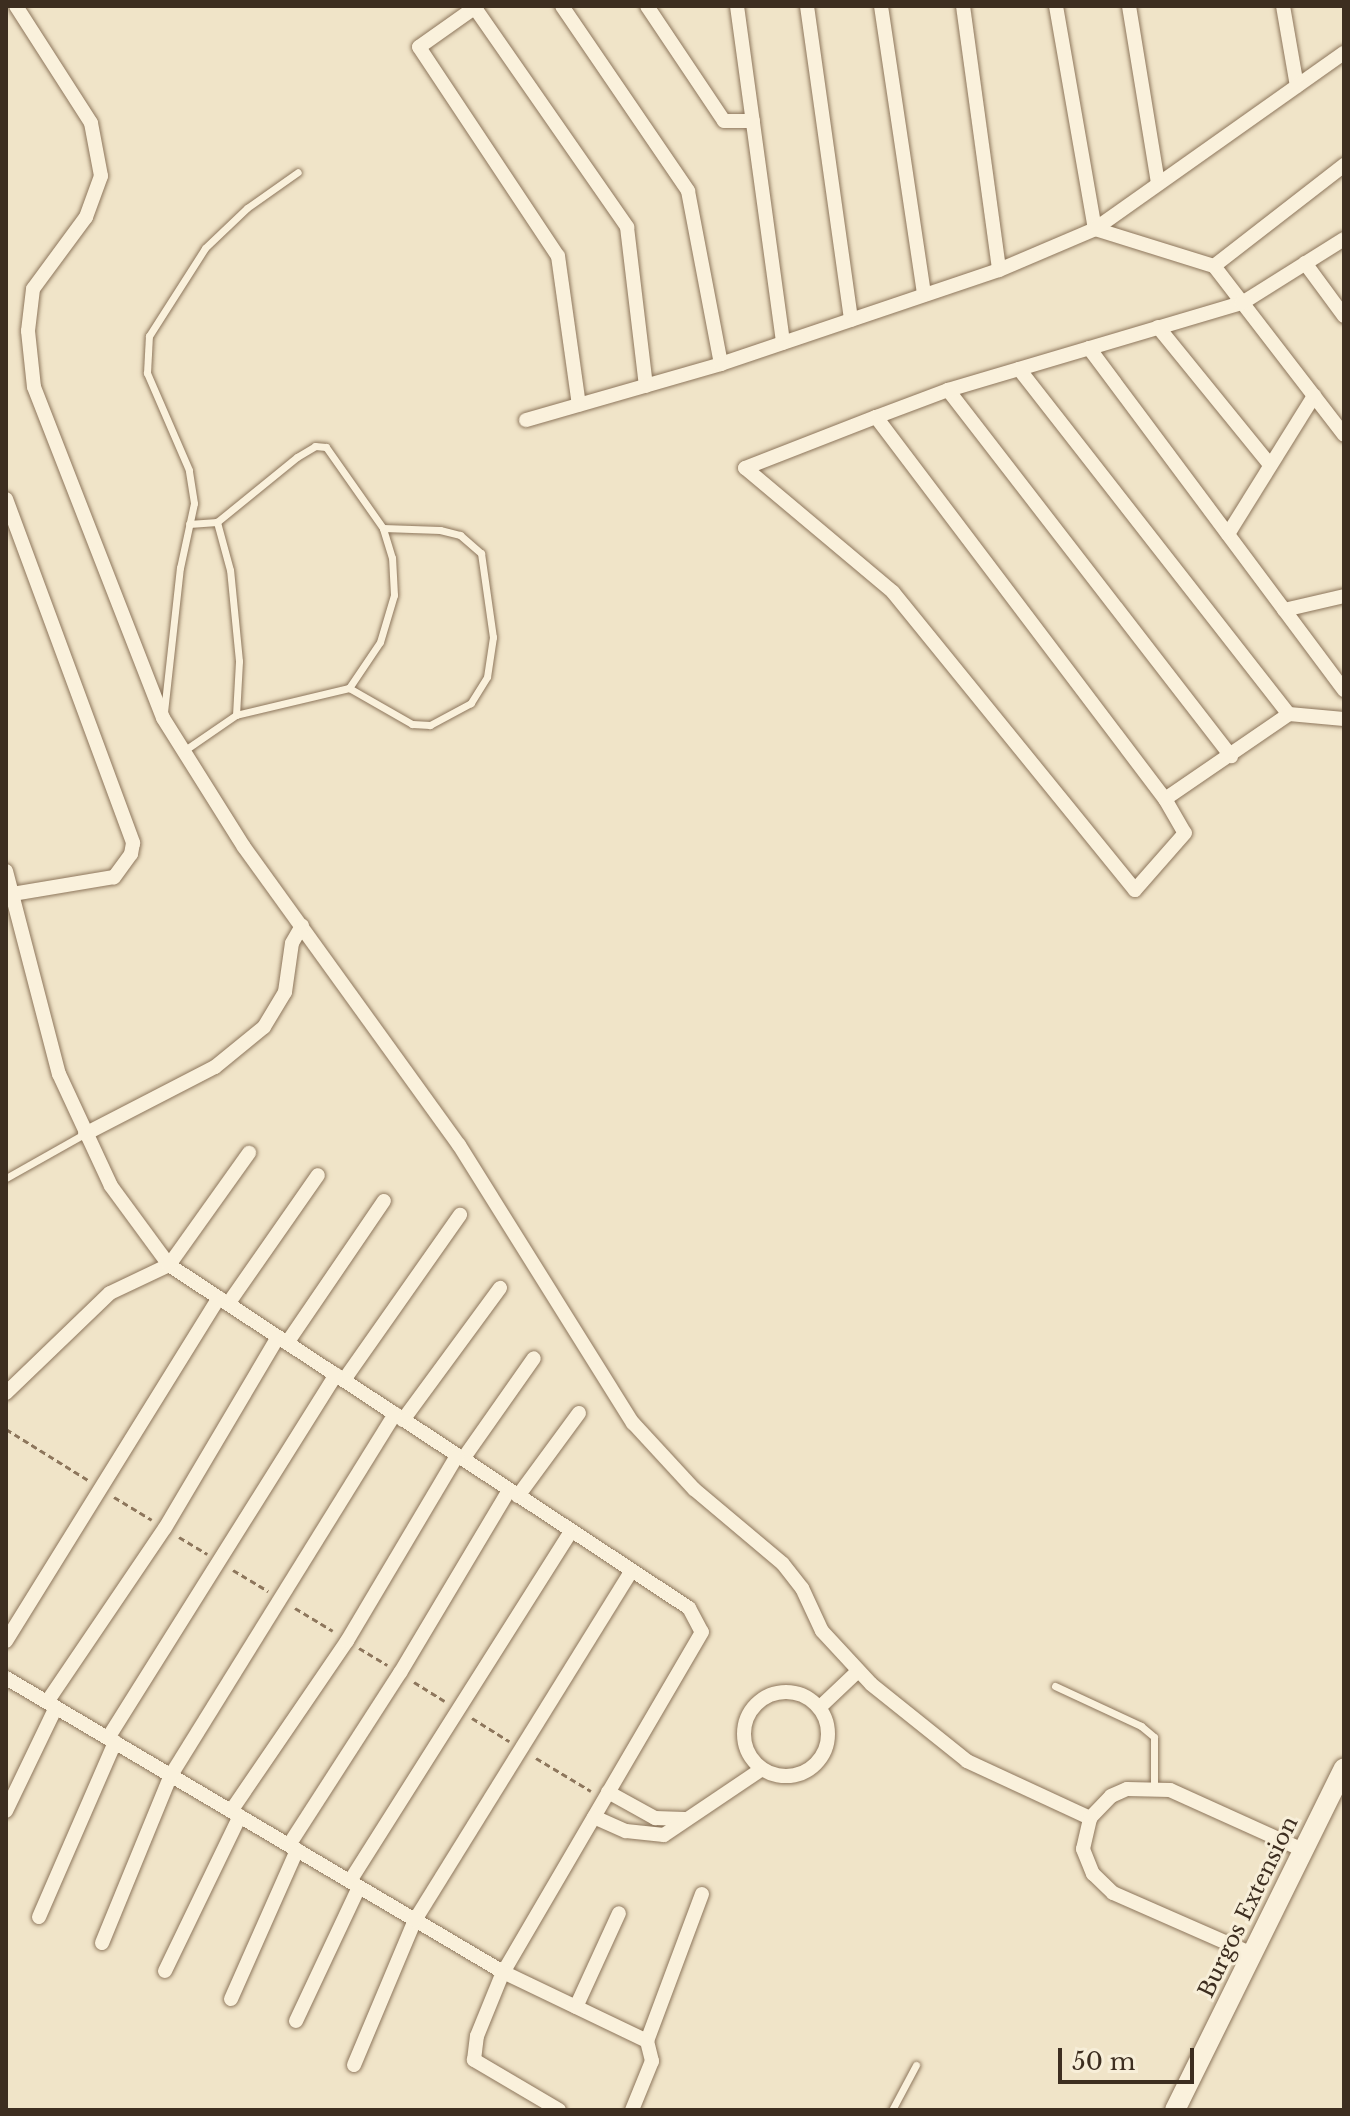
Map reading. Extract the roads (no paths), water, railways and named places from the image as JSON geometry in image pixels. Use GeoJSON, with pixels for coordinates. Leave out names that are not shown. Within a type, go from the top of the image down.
{"type":"FeatureCollection","features":[{"type":"Feature","properties":{"kind":"main road","name":"Burgos Extension"},"geometry":{"type":"LineString","coordinates":[[1175,2110],[1344,1768]]}},
{"type":"Feature","properties":{"kind":"street"},"geometry":{"type":"LineString","coordinates":[[16,6],[91,123],[101,176],[86,217],[33,289],[28,331],[34,387],[163,718],[302,926],[459,1145],[615,1399],[694,1489],[783,1564],[802,1588],[822,1631],[858,1671],[967,1761],[1090,1818]]}},
{"type":"Feature","properties":{"kind":"street"},"geometry":{"type":"LineString","coordinates":[[562,6],[688,191],[721,364]]}},
{"type":"Feature","properties":{"kind":"street"},"geometry":{"type":"LineString","coordinates":[[647,6],[724,121],[753,121]]}},
{"type":"Feature","properties":{"kind":"street"},"geometry":{"type":"LineString","coordinates":[[737,6],[783,343]]}},
{"type":"Feature","properties":{"kind":"street"},"geometry":{"type":"LineString","coordinates":[[807,6],[851,320]]}},
{"type":"Feature","properties":{"kind":"street"},"geometry":{"type":"LineString","coordinates":[[881,6],[924,295]]}},
{"type":"Feature","properties":{"kind":"street"},"geometry":{"type":"LineString","coordinates":[[963,6],[999,270]]}},
{"type":"Feature","properties":{"kind":"street"},"geometry":{"type":"LineString","coordinates":[[1056,6],[1095,229]]}},
{"type":"Feature","properties":{"kind":"street"},"geometry":{"type":"LineString","coordinates":[[1129,6],[1158,184]]}},
{"type":"Feature","properties":{"kind":"street"},"geometry":{"type":"LineString","coordinates":[[1283,6],[1297,86]]}},
{"type":"Feature","properties":{"kind":"street"},"geometry":{"type":"LineString","coordinates":[[579,405],[558,256],[419,47],[476,7],[627,227],[646,386]]}},
{"type":"Feature","properties":{"kind":"street"},"geometry":{"type":"LineString","coordinates":[[526,420],[721,364],[999,270],[1095,229],[1344,53]]}},
{"type":"Feature","properties":{"kind":"street"},"geometry":{"type":"LineString","coordinates":[[1214,266],[1344,165]]}},
{"type":"Feature","properties":{"kind":"street"},"geometry":{"type":"LineString","coordinates":[[1095,229],[1214,266],[1344,435]]}},
{"type":"Feature","properties":{"kind":"street"},"geometry":{"type":"LineString","coordinates":[[876,417],[1165,799],[1185,833],[1135,890],[893,592],[745,468],[876,417],[948,390],[1242,303],[1344,239]]}},
{"type":"Feature","properties":{"kind":"street"},"geometry":{"type":"LineString","coordinates":[[1305,263],[1344,316]]}},
{"type":"Feature","properties":{"kind":"street"},"geometry":{"type":"LineString","coordinates":[[1158,327],[1270,465]]}},
{"type":"Feature","properties":{"kind":"street"},"geometry":{"type":"LineString","coordinates":[[1089,348],[1344,690]]}},
{"type":"Feature","properties":{"kind":"street"},"geometry":{"type":"LineString","coordinates":[[1019,369],[1289,714]]}},
{"type":"Feature","properties":{"kind":"street"},"geometry":{"type":"LineString","coordinates":[[948,390],[1231,756]]}},
{"type":"Feature","properties":{"kind":"street"},"geometry":{"type":"LineString","coordinates":[[1228,534],[1314,396]]}},
{"type":"Feature","properties":{"kind":"street"},"geometry":{"type":"LineString","coordinates":[[6,499],[133,843],[114,877],[8,895]]}},
{"type":"Feature","properties":{"kind":"street"},"geometry":{"type":"LineString","coordinates":[[1284,610],[1344,596]]}},
{"type":"Feature","properties":{"kind":"street"},"geometry":{"type":"LineString","coordinates":[[1165,799],[1289,714],[1344,719]]}},
{"type":"Feature","properties":{"kind":"street"},"geometry":{"type":"LineString","coordinates":[[6,871],[8,895],[47,1036],[85,1134],[129,1214],[169,1265],[689,1608],[702,1632],[503,1972],[477,2036],[474,2060],[559,2110]]}},
{"type":"Feature","properties":{"kind":"street"},"geometry":{"type":"LineString","coordinates":[[85,1134],[215,1067],[264,1027],[285,992],[292,943],[302,926]]}},
{"type":"Feature","properties":{"kind":"street"},"geometry":{"type":"LineString","coordinates":[[6,1393],[110,1293],[169,1265],[249,1153]]}},
{"type":"Feature","properties":{"kind":"street"},"geometry":{"type":"LineString","coordinates":[[6,1641],[223,1301],[318,1175]]}},
{"type":"Feature","properties":{"kind":"street"},"geometry":{"type":"LineString","coordinates":[[6,1811],[51,1705],[283,1340],[384,1201]]}},
{"type":"Feature","properties":{"kind":"street"},"geometry":{"type":"LineString","coordinates":[[39,1917],[111,1740],[340,1378],[460,1215]]}},
{"type":"Feature","properties":{"kind":"street"},"geometry":{"type":"LineString","coordinates":[[102,1943],[171,1775],[399,1417],[500,1288]]}},
{"type":"Feature","properties":{"kind":"street"},"geometry":{"type":"LineString","coordinates":[[165,1971],[235,1813],[347,1641],[460,1458],[534,1358]]}},
{"type":"Feature","properties":{"kind":"street"},"geometry":{"type":"LineString","coordinates":[[231,1999],[293,1847],[514,1493],[579,1413]]}},
{"type":"Feature","properties":{"kind":"street"},"geometry":{"type":"LineString","coordinates":[[296,2021],[354,1884],[571,1531]]}},
{"type":"Feature","properties":{"kind":"street"},"geometry":{"type":"LineString","coordinates":[[354,2065],[415,1920],[631,1571]]}},
{"type":"Feature","properties":{"kind":"street"},"geometry":{"type":"LineString","coordinates":[[820,1707],[858,1671]]}},
{"type":"Feature","properties":{"kind":"street"},"geometry":{"type":"LineString","coordinates":[[6,1678],[503,1972],[647,2041]]}},
{"type":"Feature","properties":{"kind":"street"},"geometry":{"type":"LineString","coordinates":[[784,1691],[802,1694],[820,1707],[829,1740],[817,1764],[797,1776],[762,1769],[747,1750],[743,1733],[754,1706],[784,1691]]}},
{"type":"Feature","properties":{"kind":"street"},"geometry":{"type":"LineString","coordinates":[[594,1817],[646,1835],[664,1835],[762,1769]]}},
{"type":"Feature","properties":{"kind":"street"},"geometry":{"type":"LineString","coordinates":[[1252,1954],[1113,1893],[1093,1874],[1083,1849],[1090,1818],[1111,1796],[1127,1789],[1170,1790],[1303,1850]]}},
{"type":"Feature","properties":{"kind":"street"},"geometry":{"type":"LineString","coordinates":[[606,1796],[655,1818],[685,1819]]}},
{"type":"Feature","properties":{"kind":"street"},"geometry":{"type":"LineString","coordinates":[[632,2110],[652,2061],[647,2041],[702,1894]]}},
{"type":"Feature","properties":{"kind":"street"},"geometry":{"type":"LineString","coordinates":[[576,2007],[619,1913]]}},
{"type":"Feature","properties":{"kind":"lane"},"geometry":{"type":"LineString","coordinates":[[163,718],[194,503],[189,470],[147,373],[149,336],[205,248],[247,208],[298,172]]}},
{"type":"Feature","properties":{"kind":"lane"},"geometry":{"type":"LineString","coordinates":[[185,750],[236,715],[349,688],[380,642],[394,595],[392,558],[383,528],[335,455],[315,446],[217,522],[189,524]]}},
{"type":"Feature","properties":{"kind":"lane"},"geometry":{"type":"LineString","coordinates":[[217,522],[230,570],[239,661],[236,715]]}},
{"type":"Feature","properties":{"kind":"lane"},"geometry":{"type":"LineString","coordinates":[[349,688],[412,724],[430,725],[471,703],[487,677],[493,637],[481,553],[460,535],[440,530],[383,528]]}},
{"type":"Feature","properties":{"kind":"lane"},"geometry":{"type":"LineString","coordinates":[[6,1178],[85,1134]]}},
{"type":"Feature","properties":{"kind":"lane"},"geometry":{"type":"LineString","coordinates":[[1055,1686],[1141,1726],[1154,1737],[1154,1789]]}},
{"type":"Feature","properties":{"kind":"lane"},"geometry":{"type":"LineString","coordinates":[[892,2110],[916,2065]]}}]}
